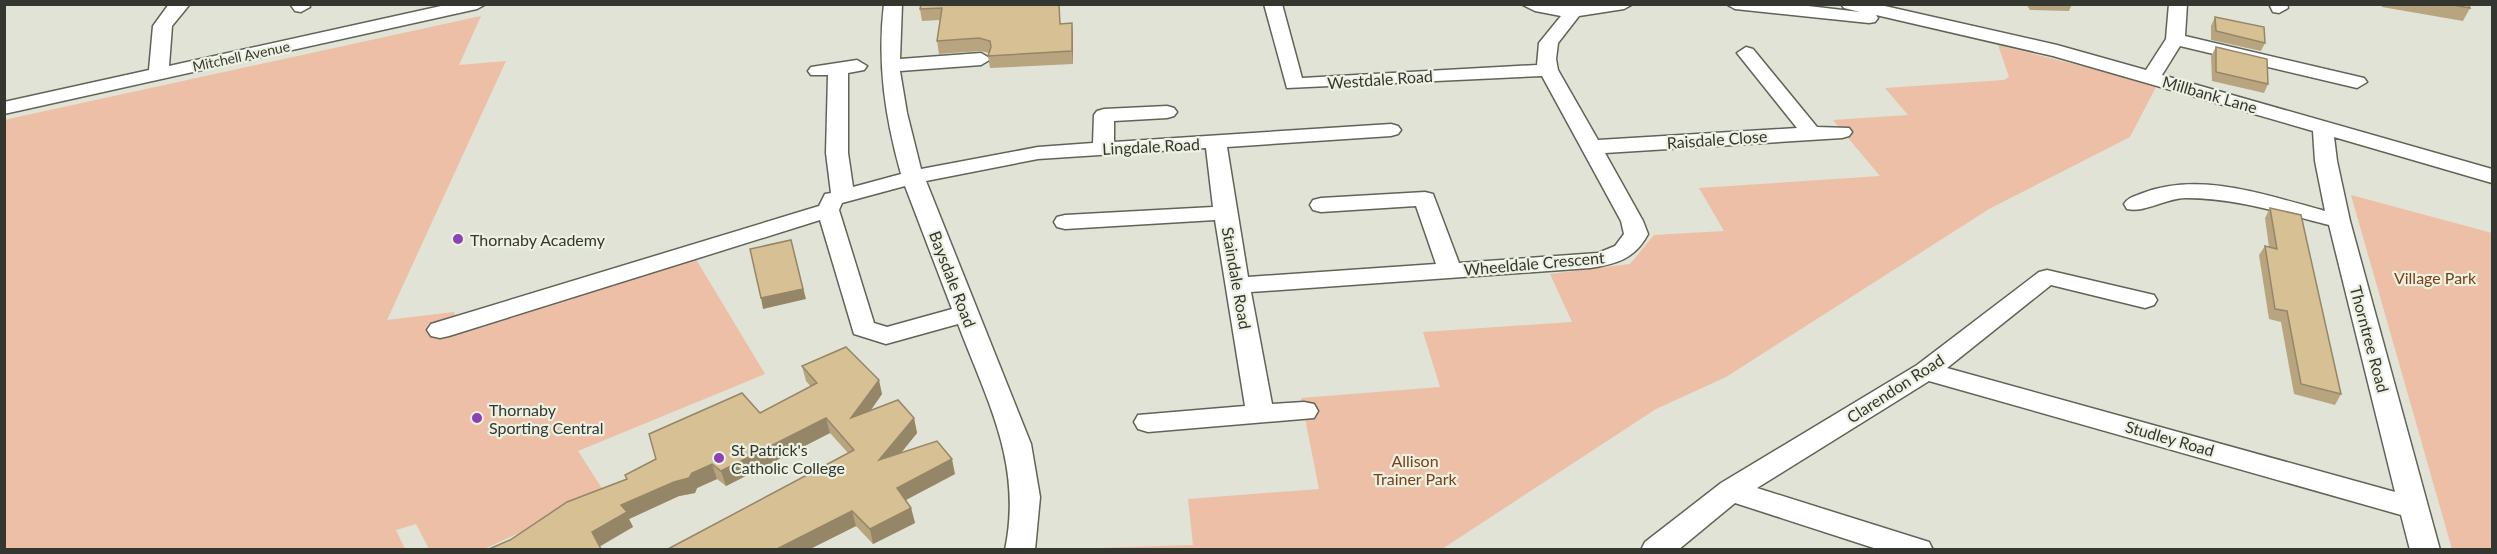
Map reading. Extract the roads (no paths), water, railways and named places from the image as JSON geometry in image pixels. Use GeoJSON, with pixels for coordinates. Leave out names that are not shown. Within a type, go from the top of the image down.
{"type":"FeatureCollection","features":[{"type":"Feature","properties":{"kind":"street"},"geometry":{"type":"LineString","coordinates":[[159,74],[159,28],[173,10],[181,4]]}},
{"type":"Feature","properties":{"kind":"street","name":"Mitchell Avenue"},"geometry":{"type":"LineString","coordinates":[[4,108],[477,4]]}},
{"type":"Feature","properties":{"kind":"street","name":"Baysdale Road"},"geometry":{"type":"LineString","coordinates":[[893,4],[890,66],[900,135],[1017,444],[1026,478],[1028,517],[1020,549]]}},
{"type":"Feature","properties":{"kind":"street","name":"Westdale Road"},"geometry":{"type":"LineString","coordinates":[[1273,4],[1294,84],[1548,70]]}},
{"type":"Feature","properties":{"kind":"street"},"geometry":{"type":"LineString","coordinates":[[1530,4],[1573,11],[1624,4]]}},
{"type":"Feature","properties":{"kind":"street","name":"Millbank Lane"},"geometry":{"type":"LineString","coordinates":[[1735,4],[1925,22]]}},
{"type":"Feature","properties":{"kind":"street","name":"Millbank Lane"},"geometry":{"type":"LineString","coordinates":[[1850,4],[2057,51],[2493,176]]}},
{"type":"Feature","properties":{"kind":"street"},"geometry":{"type":"LineString","coordinates":[[2151,77],[2175,39],[2178,4]]}},
{"type":"Feature","properties":{"kind":"street"},"geometry":{"type":"LineString","coordinates":[[1548,70],[1544,56],[1547,43],[1568,22],[1573,11]]}},
{"type":"Feature","properties":{"kind":"street"},"geometry":{"type":"LineString","coordinates":[[2175,39],[2357,82]]}},
{"type":"Feature","properties":{"kind":"street"},"geometry":{"type":"LineString","coordinates":[[1746,52],[1811,133]]}},
{"type":"Feature","properties":{"kind":"street"},"geometry":{"type":"LineString","coordinates":[[890,66],[981,59]]}},
{"type":"Feature","properties":{"kind":"street"},"geometry":{"type":"LineString","coordinates":[[838,69],[835,203],[863,328],[886,336],[967,313]]}},
{"type":"Feature","properties":{"kind":"street","name":"Wheeldale Crescent"},"geometry":{"type":"LineString","coordinates":[[1239,285],[1300,275],[1450,270],[1590,261],[1610,258],[1628,249],[1636,234],[1635,227],[1548,70]]}},
{"type":"Feature","properties":{"kind":"street"},"geometry":{"type":"LineString","coordinates":[[1103,148],[1104,115],[1167,112]]}},
{"type":"Feature","properties":{"kind":"street","name":"Thorntree Road"},"geometry":{"type":"LineString","coordinates":[[2322,128],[2326,161],[2339,221],[2425,549]]}},
{"type":"Feature","properties":{"kind":"street","name":"Lingdale Road"},"geometry":{"type":"LineString","coordinates":[[441,330],[914,177],[998,158],[1103,148],[1391,130]]}},
{"type":"Feature","properties":{"kind":"street","name":"Raisdale Close"},"geometry":{"type":"LineString","coordinates":[[1592,147],[1842,132]]}},
{"type":"Feature","properties":{"kind":"street","name":"Staindale Road"},"geometry":{"type":"LineString","coordinates":[[1216,142],[1225,213],[1260,414]]}},
{"type":"Feature","properties":{"kind":"street"},"geometry":{"type":"LineString","coordinates":[[2135,204],[2165,193],[2196,192],[2228,195],[2339,221]]}},
{"type":"Feature","properties":{"kind":"street"},"geometry":{"type":"LineString","coordinates":[[1321,205],[1425,199],[1450,270]]}},
{"type":"Feature","properties":{"kind":"street"},"geometry":{"type":"LineString","coordinates":[[1065,222],[1225,213]]}},
{"type":"Feature","properties":{"kind":"street","name":"Clarendon Road"},"geometry":{"type":"LineString","coordinates":[[1656,549],[1731,491],[1926,371],[2047,277],[2145,300]]}},
{"type":"Feature","properties":{"kind":"street","name":"Studley Road"},"geometry":{"type":"LineString","coordinates":[[1926,371],[2136,428],[2414,508]]}},
{"type":"Feature","properties":{"kind":"street"},"geometry":{"type":"LineString","coordinates":[[1148,422],[1304,411]]}},
{"type":"Feature","properties":{"kind":"street"},"geometry":{"type":"LineString","coordinates":[[1731,491],[1918,549]]}},
{"type":"Feature","properties":{"kind":"place","name":"Thornaby Academy"},"geometry":{"type":"Point","coordinates":[458,239]}},
{"type":"Feature","properties":{"kind":"place","name":"Thornaby Sporting Central"},"geometry":{"type":"Point","coordinates":[477,418]}},
{"type":"Feature","properties":{"kind":"place","name":"St Patrick's Catholic College"},"geometry":{"type":"Point","coordinates":[719,458]}},
{"type":"Feature","properties":{"kind":"park label","name":"Village Park"},"geometry":{"type":"Point","coordinates":[2435,277]}},
{"type":"Feature","properties":{"kind":"park label","name":"Allison Trainer Park"},"geometry":{"type":"Point","coordinates":[1415,469]}}]}
